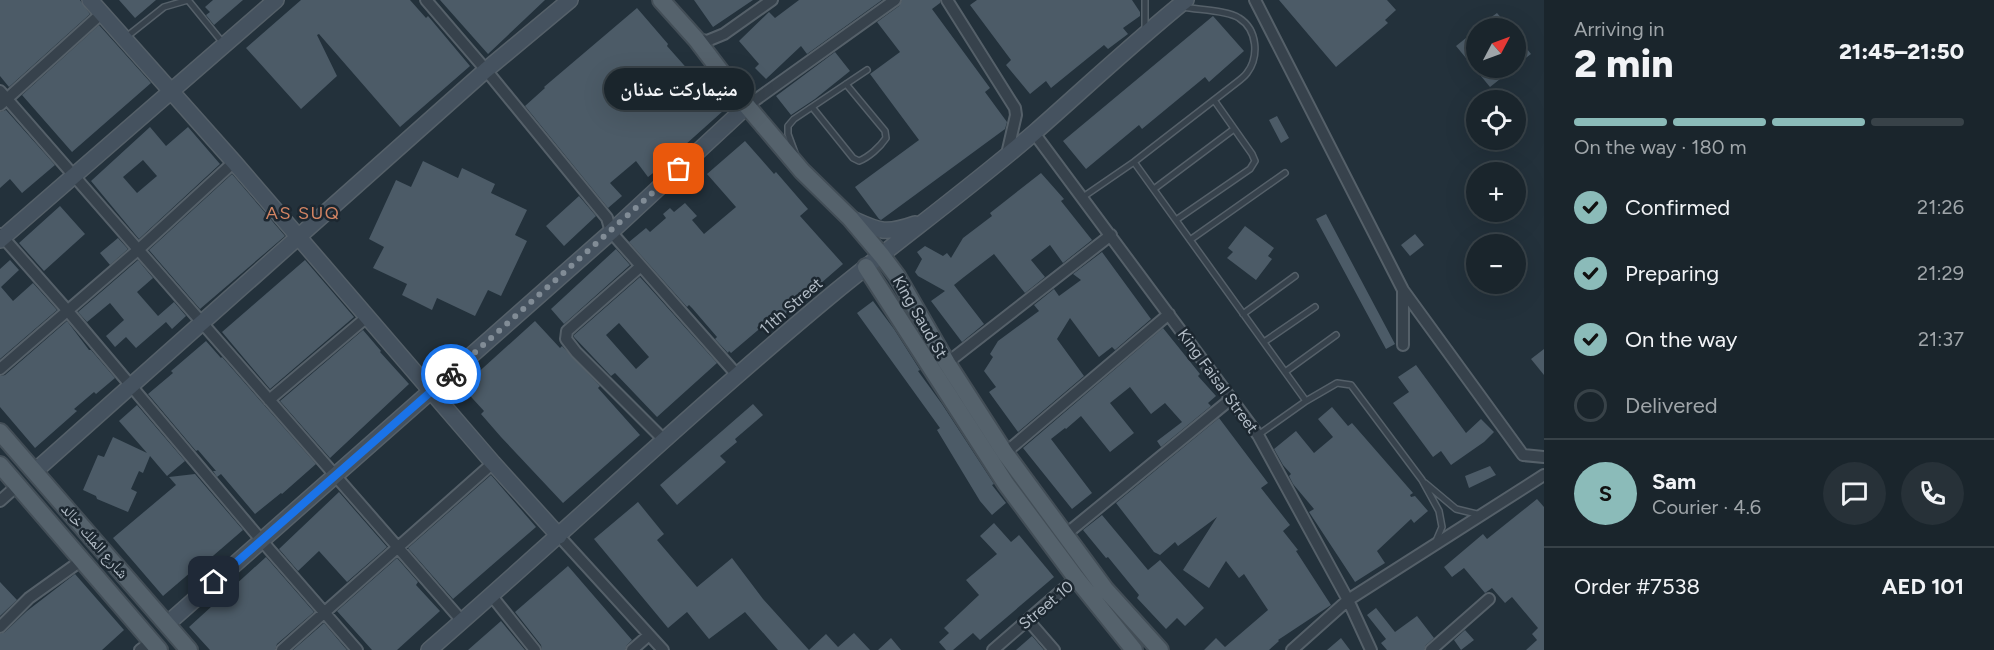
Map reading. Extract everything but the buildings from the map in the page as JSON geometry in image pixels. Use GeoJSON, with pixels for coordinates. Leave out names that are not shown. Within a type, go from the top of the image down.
{"type":"FeatureCollection","features":[{"type":"Feature","properties":{"kind":"main road","name":"King Saud St"},"geometry":{"type":"LineString","coordinates":[[661,0],[696,39],[747,106],[802,171],[850,218],[882,256],[897,276],[947,363],[1005,453],[1105,589],[1160,650]]}},
{"type":"Feature","properties":{"kind":"main road","name":"King Saud St"},"geometry":{"type":"LineString","coordinates":[[866,267],[1006,484],[1076,579],[1134,650]]}},
{"type":"Feature","properties":{"kind":"main road","name":"شارع الملك خالد"},"geometry":{"type":"LineString","coordinates":[[0,432],[189,650]]}},
{"type":"Feature","properties":{"kind":"main road","name":"شارع الملك خالد"},"geometry":{"type":"LineString","coordinates":[[0,465],[82,560],[150,647]]}},
{"type":"Feature","properties":{"kind":"street"},"geometry":{"type":"LineString","coordinates":[[90,0],[234,162],[493,463],[663,650]]}},
{"type":"Feature","properties":{"kind":"street"},"geometry":{"type":"LineString","coordinates":[[276,0],[1,237],[68,310],[130,386],[357,650]]}},
{"type":"Feature","properties":{"kind":"street"},"geometry":{"type":"LineString","coordinates":[[426,0],[607,218],[611,232],[738,376]]}},
{"type":"Feature","properties":{"kind":"street"},"geometry":{"type":"LineString","coordinates":[[696,39],[707,40],[724,34],[772,0]]}},
{"type":"Feature","properties":{"kind":"street"},"geometry":{"type":"LineString","coordinates":[[166,624],[432,392],[611,232],[747,106],[895,0]]}},
{"type":"Feature","properties":{"kind":"street"},"geometry":{"type":"LineString","coordinates":[[947,0],[1015,108],[1016,115],[1007,154]]}},
{"type":"Feature","properties":{"kind":"street"},"geometry":{"type":"LineString","coordinates":[[1255,0],[1404,290],[1523,455],[1544,457]]}},
{"type":"Feature","properties":{"kind":"street"},"geometry":{"type":"LineString","coordinates":[[34,472],[560,3]]}},
{"type":"Feature","properties":{"kind":"street","name":"11th Street"},"geometry":{"type":"LineString","coordinates":[[429,650],[738,376],[866,267],[1034,133],[1145,33],[1182,3]]}},
{"type":"Feature","properties":{"kind":"street"},"geometry":{"type":"LineString","coordinates":[[102,13],[2,98],[74,175],[334,477],[462,621]]}},
{"type":"Feature","properties":{"kind":"street","name":"King Faisal Street"},"geometry":{"type":"LineString","coordinates":[[1034,133],[1258,435],[1348,600],[1371,650]]}},
{"type":"Feature","properties":{"kind":"street"},"geometry":{"type":"LineString","coordinates":[[0,369],[139,249],[234,162]]}},
{"type":"Feature","properties":{"kind":"street"},"geometry":{"type":"LineString","coordinates":[[850,218],[878,231],[899,230],[926,220]]}},
{"type":"Feature","properties":{"kind":"street"},"geometry":{"type":"LineString","coordinates":[[947,363],[1111,235]]}},
{"type":"Feature","properties":{"kind":"street"},"geometry":{"type":"LineString","coordinates":[[641,266],[567,331],[566,339],[576,352],[664,440]]}},
{"type":"Feature","properties":{"kind":"street"},"geometry":{"type":"LineString","coordinates":[[1403,345],[1404,290]]}},
{"type":"Feature","properties":{"kind":"street"},"geometry":{"type":"LineString","coordinates":[[1005,453],[1169,314]]}},
{"type":"Feature","properties":{"kind":"street"},"geometry":{"type":"LineString","coordinates":[[269,400],[367,317]]}},
{"type":"Feature","properties":{"kind":"street"},"geometry":{"type":"LineString","coordinates":[[1065,535],[1231,399]]}},
{"type":"Feature","properties":{"kind":"street"},"geometry":{"type":"LineString","coordinates":[[282,650],[493,463]]}},
{"type":"Feature","properties":{"kind":"street"},"geometry":{"type":"LineString","coordinates":[[1292,650],[1348,600],[1544,475]]}},
{"type":"Feature","properties":{"kind":"street"},"geometry":{"type":"LineString","coordinates":[[0,501],[18,485]]}},
{"type":"Feature","properties":{"kind":"street"},"geometry":{"type":"LineString","coordinates":[[0,627],[29,598],[82,560]]}},
{"type":"Feature","properties":{"kind":"street","name":"Street 10"},"geometry":{"type":"LineString","coordinates":[[993,650],[1076,579],[1105,589]]}},
{"type":"Feature","properties":{"kind":"street"},"geometry":{"type":"LineString","coordinates":[[491,595],[535,650]]}},
{"type":"Feature","properties":{"kind":"street"},"geometry":{"type":"LineString","coordinates":[[1431,650],[1489,599]]}},
{"type":"Feature","properties":{"kind":"street"},"geometry":{"type":"LineString","coordinates":[[1028,620],[1054,650]]}},
{"type":"Feature","properties":{"kind":"street"},"geometry":{"type":"LineString","coordinates":[[632,650],[649,635]]}},
{"type":"Feature","properties":{"kind":"lane"},"geometry":{"type":"LineString","coordinates":[[124,39],[165,7],[188,0],[224,45]]}},
{"type":"Feature","properties":{"kind":"lane"},"geometry":{"type":"LineString","coordinates":[[1145,0],[1145,33]]}},
{"type":"Feature","properties":{"kind":"lane"},"geometry":{"type":"LineString","coordinates":[[1083,197],[1134,162],[1247,73],[1253,58],[1255,42],[1251,31],[1239,18],[1182,3]]}},
{"type":"Feature","properties":{"kind":"lane"},"geometry":{"type":"LineString","coordinates":[[802,171],[788,134],[788,126],[794,119],[867,70]]}},
{"type":"Feature","properties":{"kind":"lane"},"geometry":{"type":"LineString","coordinates":[[812,107],[853,158],[859,161],[865,159],[882,144],[886,138],[885,132],[846,84]]}},
{"type":"Feature","properties":{"kind":"lane"},"geometry":{"type":"LineString","coordinates":[[1176,220],[1250,169],[1254,161],[1252,154],[1214,100]]}},
{"type":"Feature","properties":{"kind":"lane"},"geometry":{"type":"LineString","coordinates":[[1154,189],[1234,129]]}},
{"type":"Feature","properties":{"kind":"lane"},"geometry":{"type":"LineString","coordinates":[[1134,162],[1306,401]]}},
{"type":"Feature","properties":{"kind":"lane"},"geometry":{"type":"LineString","coordinates":[[1190,240],[1285,173]]}},
{"type":"Feature","properties":{"kind":"lane"},"geometry":{"type":"LineString","coordinates":[[1243,314],[1295,276]]}},
{"type":"Feature","properties":{"kind":"lane"},"geometry":{"type":"LineString","coordinates":[[1264,342],[1315,307]]}},
{"type":"Feature","properties":{"kind":"lane"},"geometry":{"type":"LineString","coordinates":[[1285,372],[1336,335]]}},
{"type":"Feature","properties":{"kind":"lane"},"geometry":{"type":"LineString","coordinates":[[1258,435],[1306,401],[1337,383],[1351,385],[1422,480],[1442,519],[1442,527],[1434,545]]}},
{"type":"Feature","properties":{"kind":"lane"},"geometry":{"type":"LineString","coordinates":[[1422,480],[1456,509],[1482,515]]}},
{"type":"Feature","properties":{"kind":"way so far"},"geometry":{"type":"LineString","coordinates":[[451,374],[679,169]]}},
{"type":"Feature","properties":{"kind":"place","name":"منيماركت عدنان"},"geometry":{"type":"Point","coordinates":[679,169]}},
{"type":"Feature","properties":{"kind":"district","name":"AS SUQ"},"geometry":{"type":"Point","coordinates":[303,213]}},
{"type":"Feature","properties":{"kind":"route"},"geometry":{"type":"LineString","coordinates":[[214,582],[451,374]]}}]}
